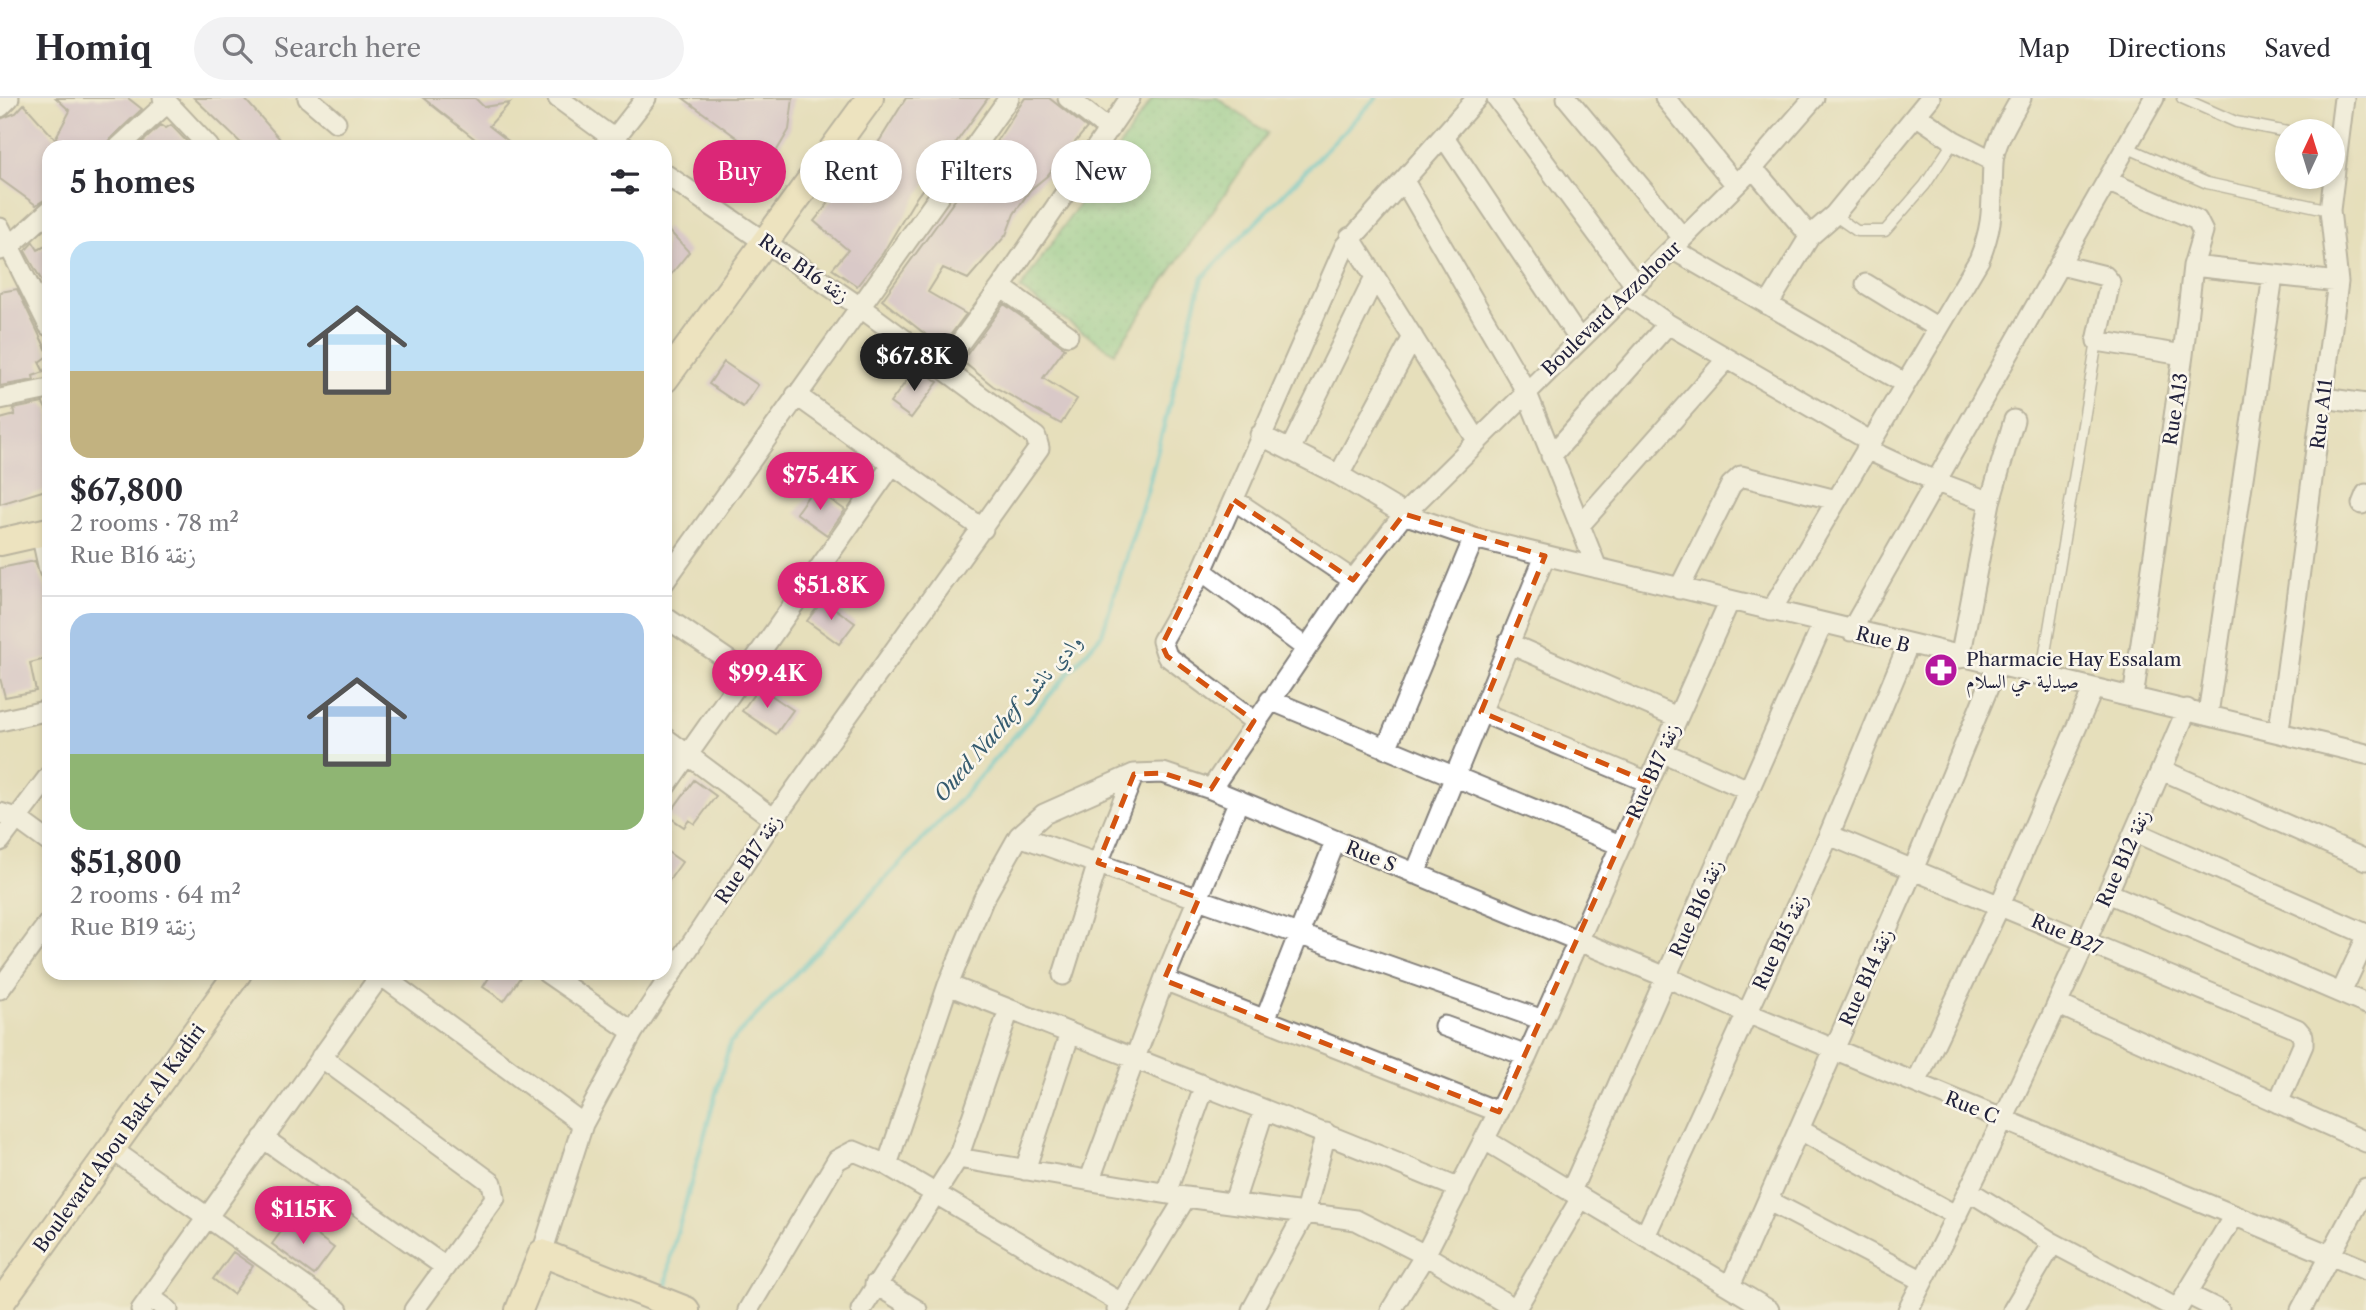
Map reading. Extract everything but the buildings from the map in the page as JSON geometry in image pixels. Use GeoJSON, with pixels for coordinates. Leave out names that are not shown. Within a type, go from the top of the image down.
{"type":"FeatureCollection","features":[{"type":"Feature","properties":{"kind":"main road"},"geometry":{"type":"LineString","coordinates":[[672,369],[870,98]]}},
{"type":"Feature","properties":{"kind":"main road"},"geometry":{"type":"LineString","coordinates":[[0,542],[42,533]]}},
{"type":"Feature","properties":{"kind":"main road","name":"Boulevard Abou Bakr Al Kadiri"},"geometry":{"type":"LineString","coordinates":[[0,1304],[233,980]]}},
{"type":"Feature","properties":{"kind":"main road"},"geometry":{"type":"LineString","coordinates":[[542,1252],[686,1310]]}},
{"type":"Feature","properties":{"kind":"main road","name":"Rue B17 زنقة"},"geometry":{"type":"LineString","coordinates":[[519,1310],[542,1252]]}},
{"type":"Feature","properties":{"kind":"street"},"geometry":{"type":"LineString","coordinates":[[0,107],[9,98]]}},
{"type":"Feature","properties":{"kind":"street"},"geometry":{"type":"LineString","coordinates":[[308,98],[336,121]]}},
{"type":"Feature","properties":{"kind":"street"},"geometry":{"type":"LineString","coordinates":[[558,98],[616,140]]}},
{"type":"Feature","properties":{"kind":"street"},"geometry":{"type":"LineString","coordinates":[[622,140],[646,98]]}},
{"type":"Feature","properties":{"kind":"street"},"geometry":{"type":"LineString","coordinates":[[672,571],[1009,98]]}},
{"type":"Feature","properties":{"kind":"street"},"geometry":{"type":"LineString","coordinates":[[1068,98],[1109,130]]}},
{"type":"Feature","properties":{"kind":"street"},"geometry":{"type":"LineString","coordinates":[[942,367],[1001,287],[1130,98]]}},
{"type":"Feature","properties":{"kind":"street"},"geometry":{"type":"LineString","coordinates":[[1254,721],[1167,656],[1162,648],[1162,641],[1202,571],[1259,435],[1350,237],[1477,98]]}},
{"type":"Feature","properties":{"kind":"street"},"geometry":{"type":"LineString","coordinates":[[1497,98],[1630,289],[1668,324],[1868,445],[1937,482],[1990,502]]}},
{"type":"Feature","properties":{"kind":"street"},"geometry":{"type":"LineString","coordinates":[[1567,98],[1677,244],[1768,306],[1904,383]]}},
{"type":"Feature","properties":{"kind":"street"},"geometry":{"type":"LineString","coordinates":[[1665,98],[1736,185]]}},
{"type":"Feature","properties":{"kind":"street","name":"Boulevard Azzohour"},"geometry":{"type":"LineString","coordinates":[[1210,789],[1353,580],[1404,514],[1753,168],[1814,98]]}},
{"type":"Feature","properties":{"kind":"street"},"geometry":{"type":"LineString","coordinates":[[1768,306],[1810,236],[1834,215],[1930,98]]}},
{"type":"Feature","properties":{"kind":"street"},"geometry":{"type":"LineString","coordinates":[[1771,611],[1904,383],[1967,282],[1985,244],[1994,200],[1993,161],[2021,98]]}},
{"type":"Feature","properties":{"kind":"street"},"geometry":{"type":"LineString","coordinates":[[1851,631],[2154,98]]}},
{"type":"Feature","properties":{"kind":"street","name":"Rue A11"},"geometry":{"type":"LineString","coordinates":[[2340,119],[2344,98]]}},
{"type":"Feature","properties":{"kind":"street"},"geometry":{"type":"LineString","coordinates":[[126,140],[165,100],[202,140]]}},
{"type":"Feature","properties":{"kind":"street"},"geometry":{"type":"LineString","coordinates":[[1916,115],[1954,141],[1993,161]]}},
{"type":"Feature","properties":{"kind":"street"},"geometry":{"type":"LineString","coordinates":[[1444,137],[1579,338]]}},
{"type":"Feature","properties":{"kind":"street"},"geometry":{"type":"LineString","coordinates":[[1753,168],[1810,236]]}},
{"type":"Feature","properties":{"kind":"street","name":"Rue B16 زنقة"},"geometry":{"type":"LineString","coordinates":[[672,179],[860,307],[1036,437],[1039,444]]}},
{"type":"Feature","properties":{"kind":"street"},"geometry":{"type":"LineString","coordinates":[[1404,181],[1526,391],[1597,568]]}},
{"type":"Feature","properties":{"kind":"street","name":"Rue A13"},"geometry":{"type":"LineString","coordinates":[[2107,181],[2201,222],[2203,232],[2193,266],[2183,355],[2133,698]]}},
{"type":"Feature","properties":{"kind":"street","name":"Rue A11"},"geometry":{"type":"LineString","coordinates":[[2279,730],[2338,282],[2330,210],[2332,189]]}},
{"type":"Feature","properties":{"kind":"street"},"geometry":{"type":"LineString","coordinates":[[5,248],[42,217]]}},
{"type":"Feature","properties":{"kind":"street"},"geometry":{"type":"LineString","coordinates":[[0,228],[5,248],[42,314]]}},
{"type":"Feature","properties":{"kind":"street"},"geometry":{"type":"LineString","coordinates":[[1350,237],[1477,440]]}},
{"type":"Feature","properties":{"kind":"street"},"geometry":{"type":"LineString","coordinates":[[2061,265],[2105,276],[2110,282],[2097,341],[2183,355]]}},
{"type":"Feature","properties":{"kind":"street"},"geometry":{"type":"LineString","coordinates":[[2193,266],[2338,282]]}},
{"type":"Feature","properties":{"kind":"street"},"geometry":{"type":"LineString","coordinates":[[2208,714],[2273,276]]}},
{"type":"Feature","properties":{"kind":"street"},"geometry":{"type":"LineString","coordinates":[[1290,450],[1375,277]]}},
{"type":"Feature","properties":{"kind":"street"},"geometry":{"type":"LineString","coordinates":[[1866,284],[1938,328]]}},
{"type":"Feature","properties":{"kind":"street"},"geometry":{"type":"LineString","coordinates":[[1001,287],[1068,335]]}},
{"type":"Feature","properties":{"kind":"street"},"geometry":{"type":"LineString","coordinates":[[1551,456],[1668,324]]}},
{"type":"Feature","properties":{"kind":"street"},"geometry":{"type":"LineString","coordinates":[[1339,475],[1413,337]]}},
{"type":"Feature","properties":{"kind":"street"},"geometry":{"type":"LineString","coordinates":[[1580,525],[1727,359]]}},
{"type":"Feature","properties":{"kind":"street"},"geometry":{"type":"LineString","coordinates":[[0,399],[42,390]]}},
{"type":"Feature","properties":{"kind":"street"},"geometry":{"type":"LineString","coordinates":[[796,395],[983,529]]}},
{"type":"Feature","properties":{"kind":"street"},"geometry":{"type":"LineString","coordinates":[[2324,398],[2366,404]]}},
{"type":"Feature","properties":{"kind":"street"},"geometry":{"type":"LineString","coordinates":[[1960,658],[1990,502],[2014,420]]}},
{"type":"Feature","properties":{"kind":"street","name":"Rue B"},"geometry":{"type":"LineString","coordinates":[[1259,435],[1339,475],[1404,514],[1474,538],[1960,658],[2279,730],[2366,754]]}},
{"type":"Feature","properties":{"kind":"street","name":"Rue B17 زنقة"},"geometry":{"type":"LineString","coordinates":[[672,973],[774,819],[1039,452],[1039,444]]}},
{"type":"Feature","properties":{"kind":"street"},"geometry":{"type":"LineString","coordinates":[[672,777],[892,465]]}},
{"type":"Feature","properties":{"kind":"street"},"geometry":{"type":"LineString","coordinates":[[1679,589],[1731,485],[1741,476],[1836,500]]}},
{"type":"Feature","properties":{"kind":"street"},"geometry":{"type":"LineString","coordinates":[[1234,500],[1353,580]]}},
{"type":"Feature","properties":{"kind":"street"},"geometry":{"type":"LineString","coordinates":[[1386,750],[1474,538]]}},
{"type":"Feature","properties":{"kind":"street"},"geometry":{"type":"LineString","coordinates":[[1415,874],[1545,556]]}},
{"type":"Feature","properties":{"kind":"street"},"geometry":{"type":"LineString","coordinates":[[1202,571],[1306,648]]}},
{"type":"Feature","properties":{"kind":"street","name":"Rue B17 زنقة"},"geometry":{"type":"LineString","coordinates":[[1391,1310],[1425,1255],[1527,1056],[1729,602]]}},
{"type":"Feature","properties":{"kind":"street"},"geometry":{"type":"LineString","coordinates":[[672,622],[747,673]]}},
{"type":"Feature","properties":{"kind":"street","name":"Rue B16 زنقة"},"geometry":{"type":"LineString","coordinates":[[1516,1310],[1576,1194],[1666,976],[1822,625]]}},
{"type":"Feature","properties":{"kind":"street"},"geometry":{"type":"LineString","coordinates":[[1508,643],[1678,717]]}},
{"type":"Feature","properties":{"kind":"street","name":"Rue B15 زنقة"},"geometry":{"type":"LineString","coordinates":[[1645,1236],[1829,835],[1908,645]]}},
{"type":"Feature","properties":{"kind":"street","name":"Rue B14 زنقة"},"geometry":{"type":"LineString","coordinates":[[1730,1286],[1913,870],[1997,666]]}},
{"type":"Feature","properties":{"kind":"street"},"geometry":{"type":"LineString","coordinates":[[1916,1083],[2000,905],[2093,689]]}},
{"type":"Feature","properties":{"kind":"street"},"geometry":{"type":"LineString","coordinates":[[1270,700],[1620,845]]}},
{"type":"Feature","properties":{"kind":"street","name":"Rue B12 زنقة"},"geometry":{"type":"LineString","coordinates":[[1912,1309],[1923,1281],[2005,1120],[2136,832],[2187,709]]}},
{"type":"Feature","properties":{"kind":"street"},"geometry":{"type":"LineString","coordinates":[[0,721],[42,712]]}},
{"type":"Feature","properties":{"kind":"street"},"geometry":{"type":"LineString","coordinates":[[1481,712],[1648,782]]}},
{"type":"Feature","properties":{"kind":"street"},"geometry":{"type":"LineString","coordinates":[[672,743],[774,819]]}},
{"type":"Feature","properties":{"kind":"street"},"geometry":{"type":"LineString","coordinates":[[1662,752],[1748,790]]}},
{"type":"Feature","properties":{"kind":"street"},"geometry":{"type":"LineString","coordinates":[[2162,770],[2366,860]]}},
{"type":"Feature","properties":{"kind":"street","name":"Rue S"},"geometry":{"type":"LineString","coordinates":[[1134,774],[1163,773],[1210,789],[1580,941]]}},
{"type":"Feature","properties":{"kind":"street"},"geometry":{"type":"LineString","coordinates":[[887,1165],[948,985],[1003,859],[1019,836],[1044,814],[1134,774]]}},
{"type":"Feature","properties":{"kind":"street"},"geometry":{"type":"LineString","coordinates":[[1063,975],[1098,863],[1134,774]]}},
{"type":"Feature","properties":{"kind":"street"},"geometry":{"type":"LineString","coordinates":[[0,841],[8,816],[42,783]]}},
{"type":"Feature","properties":{"kind":"street"},"geometry":{"type":"LineString","coordinates":[[1090,1179],[1164,980],[1238,800]]}},
{"type":"Feature","properties":{"kind":"street"},"geometry":{"type":"LineString","coordinates":[[8,816],[42,838]]}},
{"type":"Feature","properties":{"kind":"street"},"geometry":{"type":"LineString","coordinates":[[2136,832],[2366,936],[2341,993]]}},
{"type":"Feature","properties":{"kind":"street","name":"Rue B27"},"geometry":{"type":"LineString","coordinates":[[1829,835],[2297,1029],[2303,1036],[2303,1045],[2278,1102]]}},
{"type":"Feature","properties":{"kind":"street"},"geometry":{"type":"LineString","coordinates":[[1019,836],[1300,932],[1543,1020]]}},
{"type":"Feature","properties":{"kind":"street"},"geometry":{"type":"LineString","coordinates":[[1265,1020],[1335,842]]}},
{"type":"Feature","properties":{"kind":"street"},"geometry":{"type":"LineString","coordinates":[[2108,893],[2366,1004]]}},
{"type":"Feature","properties":{"kind":"street"},"geometry":{"type":"LineString","coordinates":[[0,989],[42,932]]}},
{"type":"Feature","properties":{"kind":"street","name":"Rue C"},"geometry":{"type":"LineString","coordinates":[[1580,941],[1666,976],[1746,1013],[2366,1270]]}},
{"type":"Feature","properties":{"kind":"street"},"geometry":{"type":"LineString","coordinates":[[168,1310],[145,1304],[376,980]]}},
{"type":"Feature","properties":{"kind":"street"},"geometry":{"type":"LineString","coordinates":[[388,980],[583,1124]]}},
{"type":"Feature","properties":{"kind":"street"},"geometry":{"type":"LineString","coordinates":[[557,980],[633,1032]]}},
{"type":"Feature","properties":{"kind":"street","name":"Rue B17 زنقة"},"geometry":{"type":"LineString","coordinates":[[542,1252],[583,1124],[633,1032],[667,980]]}},
{"type":"Feature","properties":{"kind":"street"},"geometry":{"type":"LineString","coordinates":[[1164,980],[1499,1112]]}},
{"type":"Feature","properties":{"kind":"street"},"geometry":{"type":"LineString","coordinates":[[948,985],[1205,1088],[1326,1133],[1460,1189]]}},
{"type":"Feature","properties":{"kind":"street"},"geometry":{"type":"LineString","coordinates":[[2057,1004],[2366,1142]]}},
{"type":"Feature","properties":{"kind":"street"},"geometry":{"type":"LineString","coordinates":[[861,1310],[875,1284],[958,1158],[1009,1010]]}},
{"type":"Feature","properties":{"kind":"street"},"geometry":{"type":"LineString","coordinates":[[1444,1026],[1527,1056]]}},
{"type":"Feature","properties":{"kind":"street"},"geometry":{"type":"LineString","coordinates":[[1025,1170],[1070,1033]]}},
{"type":"Feature","properties":{"kind":"street"},"geometry":{"type":"LineString","coordinates":[[321,1057],[492,1183],[496,1190],[495,1198],[414,1310]]}},
{"type":"Feature","properties":{"kind":"street"},"geometry":{"type":"LineString","coordinates":[[748,1310],[837,1160],[847,1152],[863,1152],[935,1192],[1119,1306],[1176,1195],[1205,1088]]}},
{"type":"Feature","properties":{"kind":"street"},"geometry":{"type":"LineString","coordinates":[[1234,1202],[1264,1110]]}},
{"type":"Feature","properties":{"kind":"street"},"geometry":{"type":"LineString","coordinates":[[1800,1130],[1957,1216]]}},
{"type":"Feature","properties":{"kind":"street"},"geometry":{"type":"LineString","coordinates":[[1252,1310],[1306,1213],[1326,1133]]}},
{"type":"Feature","properties":{"kind":"street"},"geometry":{"type":"LineString","coordinates":[[263,1138],[444,1266]]}},
{"type":"Feature","properties":{"kind":"street"},"geometry":{"type":"LineString","coordinates":[[1485,1140],[1769,1310]]}},
{"type":"Feature","properties":{"kind":"street"},"geometry":{"type":"LineString","coordinates":[[110,1148],[206,1219],[338,1310]]}},
{"type":"Feature","properties":{"kind":"street"},"geometry":{"type":"LineString","coordinates":[[958,1158],[1176,1195],[1356,1220],[1425,1255],[1516,1310]]}},
{"type":"Feature","properties":{"kind":"street"},"geometry":{"type":"LineString","coordinates":[[2301,1310],[2366,1188]]}},
{"type":"Feature","properties":{"kind":"street"},"geometry":{"type":"LineString","coordinates":[[1969,1191],[2053,1242],[2180,1304],[2219,1310]]}},
{"type":"Feature","properties":{"kind":"street"},"geometry":{"type":"LineString","coordinates":[[1769,1201],[1923,1281]]}},
{"type":"Feature","properties":{"kind":"street"},"geometry":{"type":"LineString","coordinates":[[2180,1304],[2234,1216]]}},
{"type":"Feature","properties":{"kind":"street"},"geometry":{"type":"LineString","coordinates":[[2013,1310],[2053,1242]]}},
{"type":"Feature","properties":{"kind":"street"},"geometry":{"type":"LineString","coordinates":[[875,1284],[918,1310]]}},
{"type":"Feature","properties":{"kind":"lane"},"geometry":{"type":"LineString","coordinates":[[2182,98],[2236,122],[2275,130]]}},
{"type":"Feature","properties":{"kind":"lane"},"geometry":{"type":"LineString","coordinates":[[1834,215],[1857,231],[1885,231],[1924,186],[1954,141]]}},
{"type":"Feature","properties":{"kind":"lane"},"geometry":{"type":"LineString","coordinates":[[2126,147],[2207,183],[2330,210]]}},
{"type":"Feature","properties":{"kind":"lane"},"geometry":{"type":"LineString","coordinates":[[2041,677],[2097,341]]}},
{"type":"Feature","properties":{"kind":"highlighted area"},"geometry":{"type":"Polygon","coordinates":[[[1234,500],[1353,580],[1404,514],[1545,556],[1481,712],[1648,782],[1499,1112],[1164,980],[1199,898],[1098,863],[1134,774],[1163,773],[1211,789],[1254,721],[1167,656],[1162,645],[1234,500]]]}},
{"type":"Feature","properties":{"kind":"green space"},"geometry":{"type":"Polygon","coordinates":[[[1153,98],[1217,98],[1267,133],[1114,353],[1020,289],[1080,203],[1151,203],[1151,140],[1124,140],[1153,98]]]}},
{"type":"Feature","properties":{"kind":"waterway","name":"Oued Nachef وادي ناشف"},"geometry":{"type":"LineString","coordinates":[[665,1293],[671,1255],[730,1043],[959,801],[1102,634],[1147,491],[1202,278],[1376,98]]}},
{"type":"Feature","properties":{"kind":"place","name":"Pharmacie Hay Essalam صيدلية حي السلام"},"geometry":{"type":"Point","coordinates":[1941,670]}}]}
